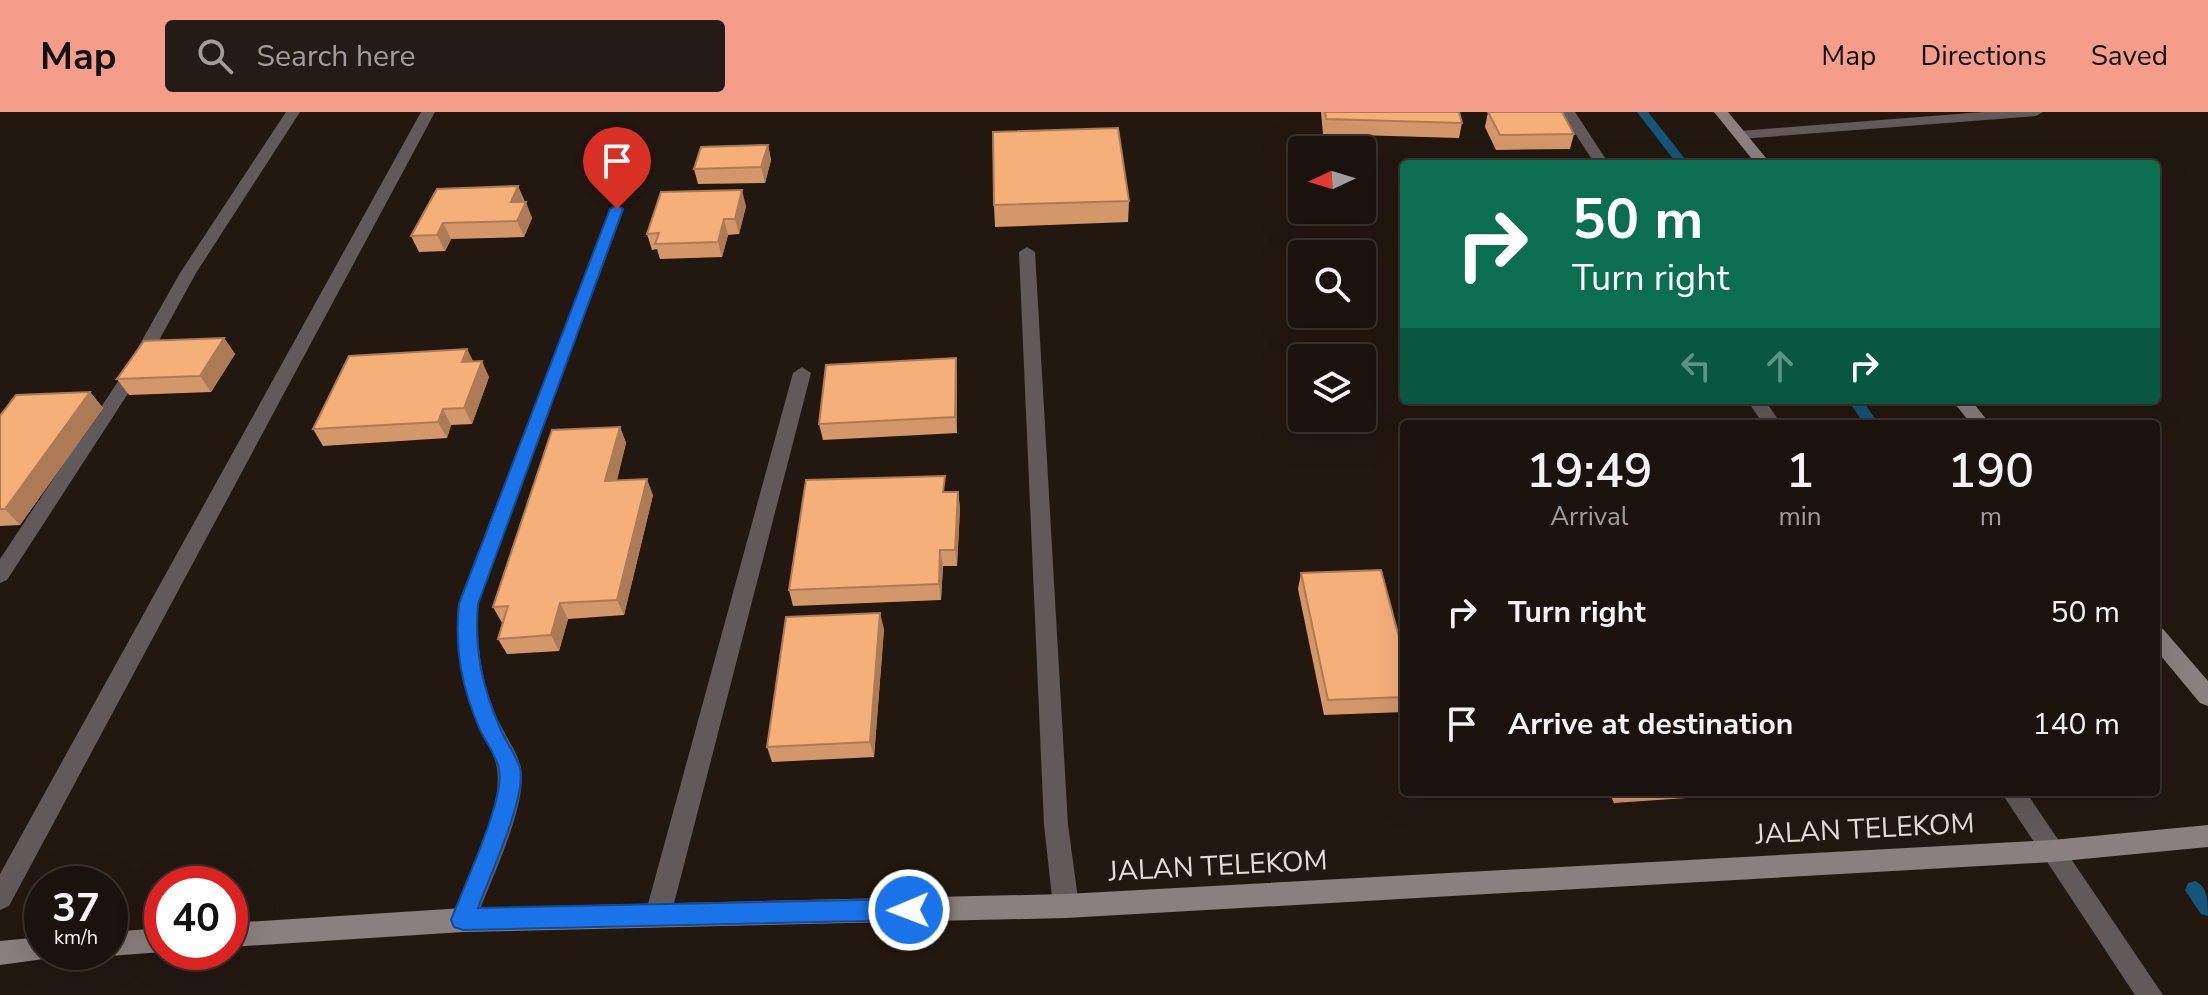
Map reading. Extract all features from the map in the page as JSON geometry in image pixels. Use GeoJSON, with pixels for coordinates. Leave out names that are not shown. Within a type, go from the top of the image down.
{"type":"FeatureCollection","features":[{"type":"Feature","properties":{"kind":"street"},"geometry":{"type":"LineString","coordinates":[[0,575],[131,375],[188,273],[293,112]]}},
{"type":"Feature","properties":{"kind":"street"},"geometry":{"type":"LineString","coordinates":[[0,898],[428,112]]}},
{"type":"Feature","properties":{"kind":"street"},"geometry":{"type":"LineString","coordinates":[[1568,112],[1599,160]]}},
{"type":"Feature","properties":{"kind":"street"},"geometry":{"type":"LineString","coordinates":[[1721,112],[1761,160]]}},
{"type":"Feature","properties":{"kind":"street"},"geometry":{"type":"LineString","coordinates":[[1740,135],[2036,112]]}},
{"type":"Feature","properties":{"kind":"street"},"geometry":{"type":"LineString","coordinates":[[463,920],[510,793],[510,769],[490,728],[472,679],[465,638],[468,604],[617,209]]}},
{"type":"Feature","properties":{"kind":"street"},"geometry":{"type":"LineString","coordinates":[[1027,252],[1056,825],[1066,906]]}},
{"type":"Feature","properties":{"kind":"street"},"geometry":{"type":"LineString","coordinates":[[658,915],[802,373]]}},
{"type":"Feature","properties":{"kind":"street"},"geometry":{"type":"LineString","coordinates":[[1964,404],[1978,420]]}},
{"type":"Feature","properties":{"kind":"street"},"geometry":{"type":"LineString","coordinates":[[2160,640],[2208,697]]}},
{"type":"Feature","properties":{"kind":"street"},"geometry":{"type":"LineString","coordinates":[[2016,796],[2150,995]]}},
{"type":"Feature","properties":{"kind":"street","name":"JALAN TELEKOM"},"geometry":{"type":"LineString","coordinates":[[248,934],[463,920],[1066,906],[2052,851],[2208,836]]}},
{"type":"Feature","properties":{"kind":"street"},"geometry":{"type":"LineString","coordinates":[[0,953],[24,951]]}},
{"type":"Feature","properties":{"kind":"building"},"geometry":{"type":"Polygon","coordinates":[[[1325,112],[1459,112],[1462,123],[1326,119],[1325,112]]]}},
{"type":"Feature","properties":{"kind":"building"},"geometry":{"type":"Polygon","coordinates":[[[1488,112],[1562,112],[1574,134],[1500,135],[1488,112]]]}},
{"type":"Feature","properties":{"kind":"building"},"geometry":{"type":"Polygon","coordinates":[[[1118,128],[1129,201],[994,205],[993,132],[1118,128]]]}},
{"type":"Feature","properties":{"kind":"building"},"geometry":{"type":"Polygon","coordinates":[[[768,145],[761,167],[694,169],[701,147],[768,145]]]}},
{"type":"Feature","properties":{"kind":"building"},"geometry":{"type":"Polygon","coordinates":[[[518,186],[511,202],[526,202],[517,221],[443,223],[437,235],[411,236],[437,189],[518,186]]]}},
{"type":"Feature","properties":{"kind":"building"},"geometry":{"type":"Polygon","coordinates":[[[742,190],[735,219],[724,219],[718,242],[655,244],[659,233],[647,234],[661,192],[742,190]]]}},
{"type":"Feature","properties":{"kind":"building"},"geometry":{"type":"Polygon","coordinates":[[[224,338],[200,376],[117,379],[144,341],[224,338]]]}},
{"type":"Feature","properties":{"kind":"building"},"geometry":{"type":"Polygon","coordinates":[[[467,349],[462,362],[482,361],[464,408],[443,409],[438,422],[313,429],[349,356],[467,349]]]}},
{"type":"Feature","properties":{"kind":"building"},"geometry":{"type":"Polygon","coordinates":[[[956,358],[955,417],[819,424],[826,365],[956,358]]]}},
{"type":"Feature","properties":{"kind":"building"},"geometry":{"type":"Polygon","coordinates":[[[90,392],[5,509],[0,509],[0,416],[16,395],[90,392]]]}},
{"type":"Feature","properties":{"kind":"building"},"geometry":{"type":"Polygon","coordinates":[[[620,427],[605,481],[647,479],[617,600],[560,603],[551,635],[498,639],[508,606],[493,607],[552,430],[620,427]]]}},
{"type":"Feature","properties":{"kind":"building"},"geometry":{"type":"Polygon","coordinates":[[[945,476],[943,492],[958,492],[955,550],[940,550],[939,584],[789,590],[806,480],[945,476]]]}},
{"type":"Feature","properties":{"kind":"building"},"geometry":{"type":"Polygon","coordinates":[[[1381,570],[1400,641],[1400,697],[1328,700],[1301,573],[1381,570]]]}},
{"type":"Feature","properties":{"kind":"building"},"geometry":{"type":"Polygon","coordinates":[[[880,613],[870,742],[767,747],[786,617],[880,613]]]}},
{"type":"Feature","properties":{"kind":"waterway"},"geometry":{"type":"LineString","coordinates":[[1642,112],[1680,160]]}},
{"type":"Feature","properties":{"kind":"waterway"},"geometry":{"type":"LineString","coordinates":[[1858,404],[1869,420]]}},
{"type":"Feature","properties":{"kind":"waterway"},"geometry":{"type":"LineString","coordinates":[[2195,890],[2208,907]]}},
{"type":"Feature","properties":{"kind":"route"},"geometry":{"type":"LineString","coordinates":[[617,209],[468,604],[465,638],[472,679],[490,728],[510,769],[510,793],[463,920],[909,910]]}}]}
